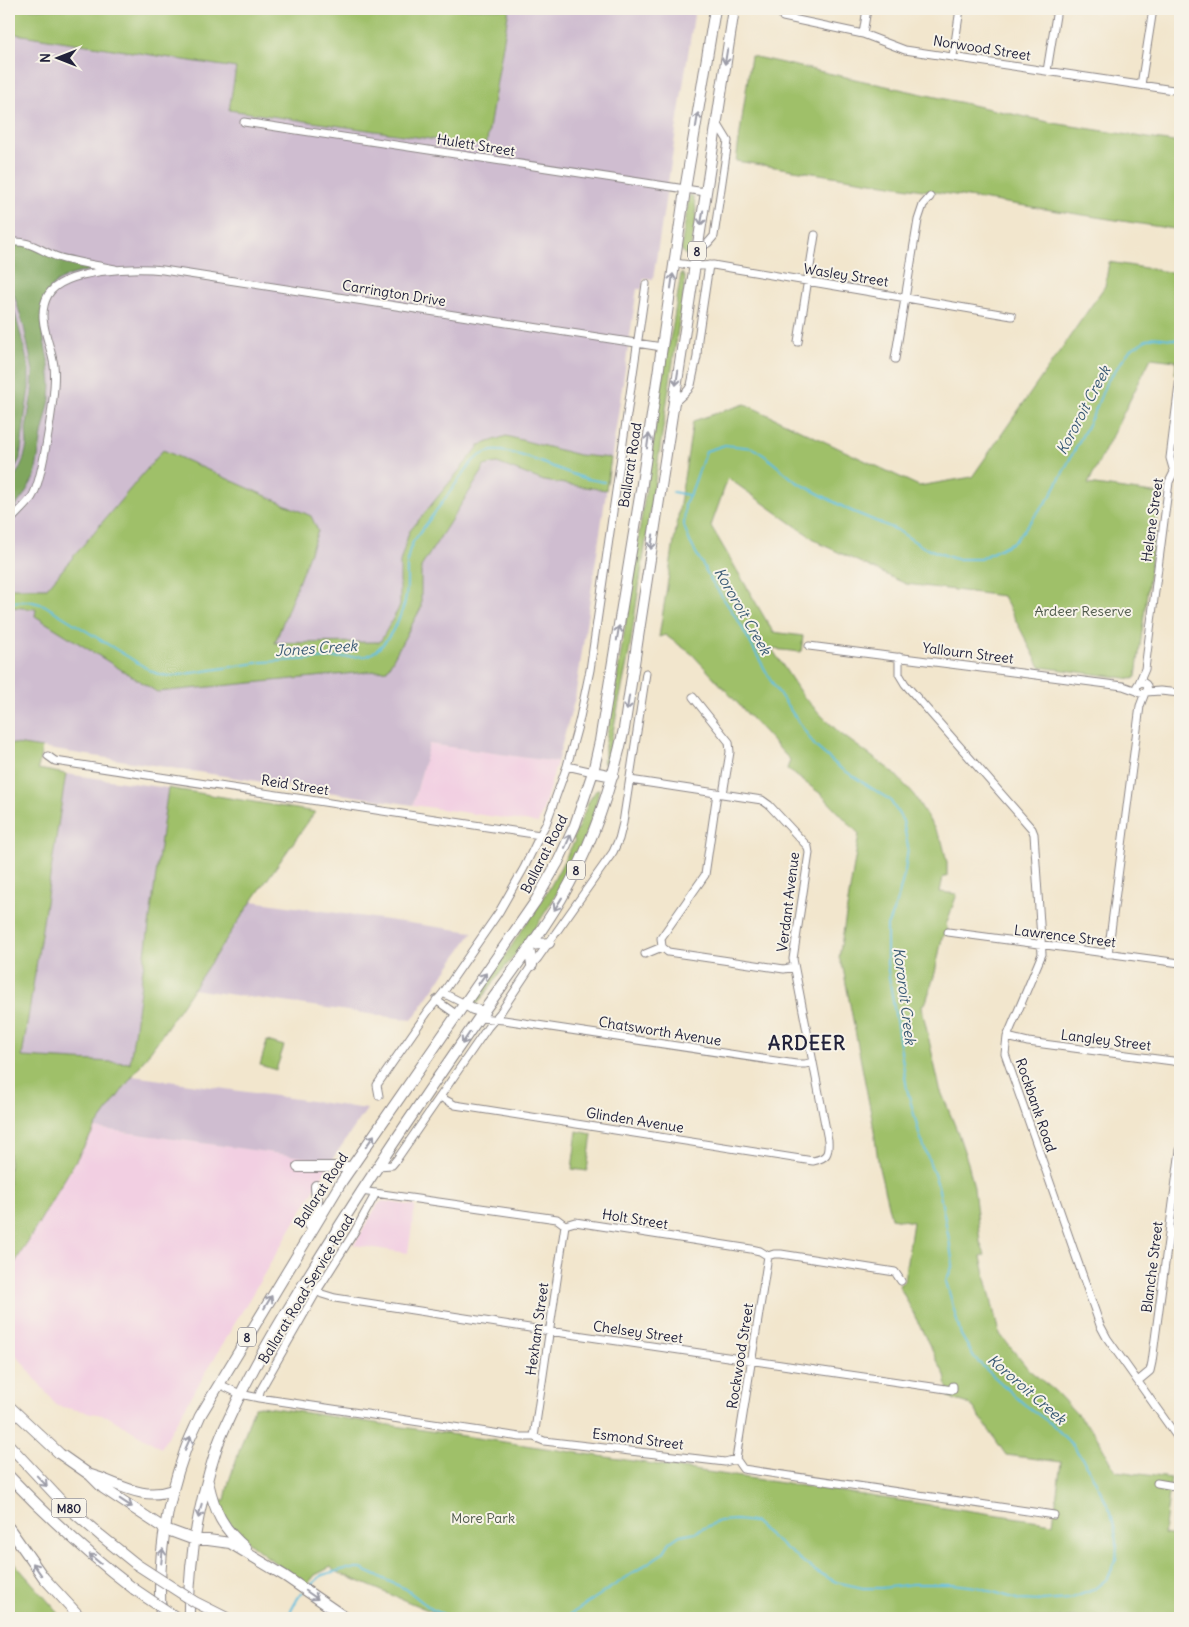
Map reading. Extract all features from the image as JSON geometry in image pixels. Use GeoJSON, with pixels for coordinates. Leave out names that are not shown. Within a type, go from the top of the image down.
{"type":"FeatureCollection","features":[{"type":"Feature","properties":{"kind":"highway","name":"Ballarat Road"},"geometry":{"type":"LineString","coordinates":[[161,1618],[159,1594],[165,1529],[173,1490],[185,1450],[200,1416],[352,1167],[535,902],[558,862],[575,825],[593,772],[608,696],[685,190],[715,9]]}},
{"type":"Feature","properties":{"kind":"highway","name":"8"},"geometry":{"type":"LineString","coordinates":[[189,1618],[190,1577],[195,1540],[208,1481],[220,1437],[240,1394],[260,1355],[361,1191],[481,1015],[530,947],[560,900],[584,854],[613,776],[624,729],[734,9]]}},
{"type":"Feature","properties":{"kind":"highway"},"geometry":{"type":"LineString","coordinates":[[593,772],[613,776]]}},
{"type":"Feature","properties":{"kind":"highway"},"geometry":{"type":"LineString","coordinates":[[532,965],[530,947],[549,943]]}},
{"type":"Feature","properties":{"kind":"highway"},"geometry":{"type":"LineString","coordinates":[[465,1004],[481,1015]]}},
{"type":"Feature","properties":{"kind":"highway"},"geometry":{"type":"LineString","coordinates":[[458,1015],[468,1018],[481,1015]]}},
{"type":"Feature","properties":{"kind":"highway"},"geometry":{"type":"LineString","coordinates":[[298,1167],[352,1167]]}},
{"type":"Feature","properties":{"kind":"highway"},"geometry":{"type":"LineString","coordinates":[[300,1250],[317,1202],[316,1186]]}},
{"type":"Feature","properties":{"kind":"highway"},"geometry":{"type":"LineString","coordinates":[[9,1406],[60,1454],[90,1475],[103,1488],[165,1529],[195,1540],[230,1543],[285,1576],[343,1616]]}},
{"type":"Feature","properties":{"kind":"highway","name":"M80"},"geometry":{"type":"LineString","coordinates":[[9,1445],[64,1504],[100,1536],[136,1564],[195,1602],[226,1618]]}},
{"type":"Feature","properties":{"kind":"highway"},"geometry":{"type":"LineString","coordinates":[[90,1475],[137,1492],[159,1494],[173,1490]]}},
{"type":"Feature","properties":{"kind":"highway","name":"M80"},"geometry":{"type":"LineString","coordinates":[[9,1476],[46,1516],[75,1542],[134,1589],[177,1618]]}},
{"type":"Feature","properties":{"kind":"highway"},"geometry":{"type":"LineString","coordinates":[[208,1481],[213,1503],[221,1521],[264,1564]]}},
{"type":"Feature","properties":{"kind":"highway"},"geometry":{"type":"LineString","coordinates":[[9,1528],[44,1578],[81,1618]]}},
{"type":"Feature","properties":{"kind":"street"},"geometry":{"type":"LineString","coordinates":[[863,34],[867,9]]}},
{"type":"Feature","properties":{"kind":"street"},"geometry":{"type":"LineString","coordinates":[[953,56],[960,9]]}},
{"type":"Feature","properties":{"kind":"street"},"geometry":{"type":"LineString","coordinates":[[1047,71],[1057,9]]}},
{"type":"Feature","properties":{"kind":"street"},"geometry":{"type":"LineString","coordinates":[[1141,85],[1153,9]]}},
{"type":"Feature","properties":{"kind":"street","name":"Norwood Street"},"geometry":{"type":"LineString","coordinates":[[782,17],[863,34],[904,50],[1180,91]]}},
{"type":"Feature","properties":{"kind":"street","name":"Hulett Street"},"geometry":{"type":"LineString","coordinates":[[244,122],[706,192]]}},
{"type":"Feature","properties":{"kind":"street"},"geometry":{"type":"LineString","coordinates":[[697,250],[708,243],[714,236],[728,141],[716,122]]}},
{"type":"Feature","properties":{"kind":"street"},"geometry":{"type":"LineString","coordinates":[[895,359],[920,210],[925,201],[930,197]]}},
{"type":"Feature","properties":{"kind":"street"},"geometry":{"type":"LineString","coordinates":[[798,342],[815,235]]}},
{"type":"Feature","properties":{"kind":"street","name":"Carrington Drive"},"geometry":{"type":"LineString","coordinates":[[9,243],[17,241],[32,245],[62,259],[123,270]]}},
{"type":"Feature","properties":{"kind":"street","name":"Wasley Street"},"geometry":{"type":"LineString","coordinates":[[674,263],[709,266],[808,281],[1012,316]]}},
{"type":"Feature","properties":{"kind":"street"},"geometry":{"type":"LineString","coordinates":[[673,403],[691,385],[697,358],[709,266]]}},
{"type":"Feature","properties":{"kind":"street","name":"Carrington Drive"},"geometry":{"type":"LineString","coordinates":[[9,522],[32,496],[41,474],[55,384],[54,366],[45,334],[44,307],[48,295],[57,286],[72,278],[93,273],[145,268],[662,347]]}},
{"type":"Feature","properties":{"kind":"street","name":"Ballarat Road"},"geometry":{"type":"LineString","coordinates":[[379,1096],[377,1084],[436,1000],[443,993],[514,888],[546,824],[567,766],[590,670],[646,284]]}},
{"type":"Feature","properties":{"kind":"street","name":"Helene Street"},"geometry":{"type":"LineString","coordinates":[[1108,954],[1168,482],[1177,471],[1170,458],[1180,377]]}},
{"type":"Feature","properties":{"kind":"street","name":"Yallourn Street"},"geometry":{"type":"LineString","coordinates":[[809,646],[1180,693]]}},
{"type":"Feature","properties":{"kind":"street"},"geometry":{"type":"LineString","coordinates":[[902,657],[902,679],[1032,829],[1034,834],[1042,954],[1007,1040]]}},
{"type":"Feature","properties":{"kind":"street"},"geometry":{"type":"LineString","coordinates":[[378,1166],[392,1165],[397,1159],[499,1018],[532,965],[613,852],[624,823],[646,673]]}},
{"type":"Feature","properties":{"kind":"street"},"geometry":{"type":"LineString","coordinates":[[693,697],[729,742],[730,752],[720,793],[705,875],[661,938],[662,947],[668,952],[784,969],[794,968]]}},
{"type":"Feature","properties":{"kind":"street","name":"Reid Street"},"geometry":{"type":"LineString","coordinates":[[48,756],[55,761],[540,835]]}},
{"type":"Feature","properties":{"kind":"street"},"geometry":{"type":"LineString","coordinates":[[567,766],[593,772]]}},
{"type":"Feature","properties":{"kind":"street","name":"Verdant Avenue"},"geometry":{"type":"LineString","coordinates":[[630,780],[762,800],[769,805],[808,847],[809,853],[793,960],[828,1140],[829,1149],[826,1156]]}},
{"type":"Feature","properties":{"kind":"street","name":"Lawrence Street"},"geometry":{"type":"LineString","coordinates":[[948,932],[1180,963]]}},
{"type":"Feature","properties":{"kind":"street"},"geometry":{"type":"LineString","coordinates":[[645,954],[662,947]]}},
{"type":"Feature","properties":{"kind":"street"},"geometry":{"type":"LineString","coordinates":[[443,993],[465,1004]]}},
{"type":"Feature","properties":{"kind":"street"},"geometry":{"type":"LineString","coordinates":[[436,1000],[458,1015]]}},
{"type":"Feature","properties":{"kind":"street","name":"Chatsworth Avenue"},"geometry":{"type":"LineString","coordinates":[[481,1015],[491,1012],[499,1018],[796,1064],[813,1062]]}},
{"type":"Feature","properties":{"kind":"street","name":"Langley Street"},"geometry":{"type":"LineString","coordinates":[[1007,1040],[1180,1062]]}},
{"type":"Feature","properties":{"kind":"street","name":"Rockbank Road"},"geometry":{"type":"LineString","coordinates":[[1007,1040],[1005,1054],[1100,1325],[1107,1338],[1180,1441]]}},
{"type":"Feature","properties":{"kind":"street","name":"Glinden Avenue"},"geometry":{"type":"LineString","coordinates":[[440,1097],[455,1105],[813,1161],[826,1156]]}},
{"type":"Feature","properties":{"kind":"street","name":"Blanche Street"},"geometry":{"type":"LineString","coordinates":[[1138,1381],[1150,1371],[1152,1362],[1180,1150]]}},
{"type":"Feature","properties":{"kind":"street","name":"Holt Street"},"geometry":{"type":"LineString","coordinates":[[361,1191],[556,1219],[566,1225],[574,1222],[751,1249],[760,1251],[768,1256],[781,1254],[895,1272],[901,1281]]}},
{"type":"Feature","properties":{"kind":"street","name":"Ballarat Road Service Road"},"geometry":{"type":"LineString","coordinates":[[259,1398],[260,1391],[317,1291],[376,1194]]}},
{"type":"Feature","properties":{"kind":"street","name":"Hexham Street"},"geometry":{"type":"LineString","coordinates":[[534,1437],[566,1225]]}},
{"type":"Feature","properties":{"kind":"street"},"geometry":{"type":"LineString","coordinates":[[1170,1231],[1180,1233]]}},
{"type":"Feature","properties":{"kind":"street","name":"Rockwood Street"},"geometry":{"type":"LineString","coordinates":[[736,1460],[768,1256]]}},
{"type":"Feature","properties":{"kind":"street","name":"Chelsey Street"},"geometry":{"type":"LineString","coordinates":[[317,1291],[335,1298],[549,1331],[953,1390],[953,1386]]}},
{"type":"Feature","properties":{"kind":"street","name":"Esmond Street"},"geometry":{"type":"LineString","coordinates":[[219,1384],[240,1394],[259,1398],[513,1436],[534,1437],[544,1441],[724,1462],[736,1460],[743,1469],[1054,1515]]}},
{"type":"Feature","properties":{"kind":"street"},"geometry":{"type":"LineString","coordinates":[[1157,1484],[1180,1488]]}},
{"type":"Feature","properties":{"kind":"shaded area"},"geometry":{"type":"Polygon","coordinates":[[[9,9],[695,9],[653,279],[644,278],[642,289],[637,289],[575,698],[557,762],[429,744],[413,805],[9,743],[9,9]]]}},
{"type":"Feature","properties":{"kind":"shaded area"},"geometry":{"type":"Polygon","coordinates":[[[429,744],[557,762],[538,823],[413,805],[429,744]]]}},
{"type":"Feature","properties":{"kind":"shaded area"},"geometry":{"type":"Polygon","coordinates":[[[66,774],[168,788],[130,1063],[21,1057],[66,774]]]}},
{"type":"Feature","properties":{"kind":"shaded area"},"geometry":{"type":"Polygon","coordinates":[[[252,901],[473,932],[412,1020],[192,989],[252,901]]]}},
{"type":"Feature","properties":{"kind":"shaded area"},"geometry":{"type":"Polygon","coordinates":[[[133,1076],[367,1109],[331,1161],[95,1128],[133,1076]]]}},
{"type":"Feature","properties":{"kind":"shaded area"},"geometry":{"type":"Polygon","coordinates":[[[95,1128],[331,1161],[161,1448],[107,1416],[57,1406],[9,1346],[9,1273],[95,1128]]]}},
{"type":"Feature","properties":{"kind":"shaded area"},"geometry":{"type":"Polygon","coordinates":[[[383,1201],[415,1206],[408,1253],[354,1245],[378,1204],[383,1201]]]}},
{"type":"Feature","properties":{"kind":"green space"},"geometry":{"type":"Polygon","coordinates":[[[9,9],[509,9],[486,147],[229,110],[236,68],[9,33],[9,9]]]}},
{"type":"Feature","properties":{"kind":"green space"},"geometry":{"type":"Polygon","coordinates":[[[751,56],[1053,123],[1180,143],[1180,230],[736,161],[751,56]]]}},
{"type":"Feature","properties":{"kind":"green space"},"geometry":{"type":"Polygon","coordinates":[[[690,195],[693,196],[695,203],[696,216],[690,251],[689,254],[685,255],[681,249],[690,195]]]}},
{"type":"Feature","properties":{"kind":"green space"},"geometry":{"type":"Polygon","coordinates":[[[17,241],[97,268],[68,276],[57,282],[50,289],[42,330],[49,365],[50,400],[35,476],[9,515],[9,485],[19,470],[27,445],[26,429],[32,393],[33,371],[24,327],[9,278],[9,243],[17,241]]]}},
{"type":"Feature","properties":{"kind":"green space"},"geometry":{"type":"Polygon","coordinates":[[[1178,261],[1180,261],[1180,375],[1175,374],[1176,361],[1151,358],[1088,484],[1160,494],[1136,677],[1133,679],[1040,667],[1003,596],[906,584],[821,544],[728,478],[711,526],[773,632],[803,636],[801,652],[772,649],[802,695],[841,734],[893,772],[914,795],[942,841],[947,862],[947,877],[943,877],[940,892],[957,894],[946,925],[948,932],[942,938],[935,973],[926,1002],[922,1005],[940,1089],[958,1133],[974,1188],[980,1242],[985,1255],[981,1257],[999,1333],[1029,1370],[1055,1391],[1095,1433],[1116,1471],[1171,1478],[1164,1534],[1180,1537],[1180,1618],[447,1618],[334,1571],[331,1567],[315,1575],[306,1586],[239,1534],[221,1510],[219,1500],[225,1500],[229,1481],[254,1407],[260,1406],[1053,1523],[1061,1462],[1006,1455],[973,1407],[949,1398],[945,1376],[899,1285],[904,1281],[913,1222],[891,1218],[879,1168],[873,1124],[843,968],[839,958],[859,834],[821,794],[787,769],[790,760],[692,654],[665,635],[659,637],[693,421],[745,404],[919,486],[972,477],[1105,286],[1109,262],[1175,273],[1178,261]]]}},
{"type":"Feature","properties":{"kind":"green space"},"geometry":{"type":"Polygon","coordinates":[[[682,273],[685,278],[684,289],[629,653],[608,756],[604,764],[605,745],[614,698],[663,369],[682,273]]]}},
{"type":"Feature","properties":{"kind":"green space"},"geometry":{"type":"Polygon","coordinates":[[[9,291],[29,370],[29,389],[20,459],[9,479],[9,291]]]}},
{"type":"Feature","properties":{"kind":"green space"},"geometry":{"type":"Polygon","coordinates":[[[506,436],[579,455],[611,458],[606,490],[544,481],[497,463],[484,466],[421,567],[421,608],[387,670],[157,692],[35,616],[36,609],[9,607],[9,588],[47,588],[163,450],[311,516],[318,531],[275,643],[380,642],[400,606],[400,562],[409,532],[480,445],[506,436]]]}},
{"type":"Feature","properties":{"kind":"green space"},"geometry":{"type":"Polygon","coordinates":[[[9,743],[42,748],[38,769],[66,774],[22,1057],[130,1063],[168,788],[315,812],[252,901],[157,1042],[95,1128],[9,1273],[9,743]]]}},
{"type":"Feature","properties":{"kind":"green space"},"geometry":{"type":"Polygon","coordinates":[[[597,789],[599,789],[595,809],[588,830],[558,891],[523,946],[478,1003],[472,1005],[548,891],[575,840],[573,839],[589,801],[597,789]]]}},
{"type":"Feature","properties":{"kind":"green space"},"geometry":{"type":"Polygon","coordinates":[[[267,1041],[284,1046],[276,1070],[260,1065],[267,1041]]]}},
{"type":"Feature","properties":{"kind":"green space"},"geometry":{"type":"Polygon","coordinates":[[[577,1131],[592,1134],[587,1171],[572,1169],[577,1131]]]}},
{"type":"Feature","properties":{"kind":"green space"},"geometry":{"type":"Polygon","coordinates":[[[9,1557],[63,1618],[9,1618],[9,1557]]]}},
{"type":"Feature","properties":{"kind":"waterway","name":"Kororoit Creek"},"geometry":{"type":"LineString","coordinates":[[565,1618],[663,1553],[670,1542],[680,1535],[696,1532],[719,1521],[754,1522],[815,1571],[836,1582],[863,1588],[882,1588],[913,1584],[953,1584],[977,1587],[1020,1600],[1042,1601],[1069,1599],[1093,1590],[1108,1578],[1116,1560],[1117,1542],[1111,1512],[1088,1467],[1074,1447],[1054,1426],[1024,1404],[976,1360],[961,1335],[946,1281],[953,1265],[949,1239],[938,1185],[920,1136],[907,1089],[887,964],[887,926],[897,902],[905,871],[908,847],[903,821],[890,800],[839,767],[815,746],[774,686],[739,622],[711,580],[690,542],[684,526],[685,503],[692,490],[706,451],[725,445],[753,448],[795,481],[849,510],[897,530],[923,547],[955,559],[980,559],[1015,541],[1050,497],[1095,411],[1106,383],[1130,350],[1154,337],[1180,340]]}},
{"type":"Feature","properties":{"kind":"waterway","name":"Jones Creek"},"geometry":{"type":"LineString","coordinates":[[9,602],[29,601],[44,605],[160,675],[172,676],[263,662],[366,656],[380,647],[387,639],[401,613],[407,589],[408,556],[413,542],[472,462],[486,452],[501,451],[512,453],[584,478],[604,482]]}},
{"type":"Feature","properties":{"kind":"waterway","name":"Jones Creek"},"geometry":{"type":"LineString","coordinates":[[673,492],[688,495]]}},
{"type":"Feature","properties":{"kind":"waterway","name":"Kororoit Creek"},"geometry":{"type":"LineString","coordinates":[[308,1588],[322,1575],[345,1569],[361,1569],[406,1589],[431,1609],[453,1618]]}},
{"type":"Feature","properties":{"kind":"waterway","name":"Kororoit Creek"},"geometry":{"type":"LineString","coordinates":[[287,1618],[299,1596],[303,1593]]}},
{"type":"Feature","properties":{"kind":"district","name":"ARDEER"},"geometry":{"type":"Point","coordinates":[807,1043]}},
{"type":"Feature","properties":{"kind":"park label","name":"Ardeer Reserve"},"geometry":{"type":"Point","coordinates":[1083,611]}},
{"type":"Feature","properties":{"kind":"park label","name":"More Park"},"geometry":{"type":"Point","coordinates":[483,1518]}}]}
